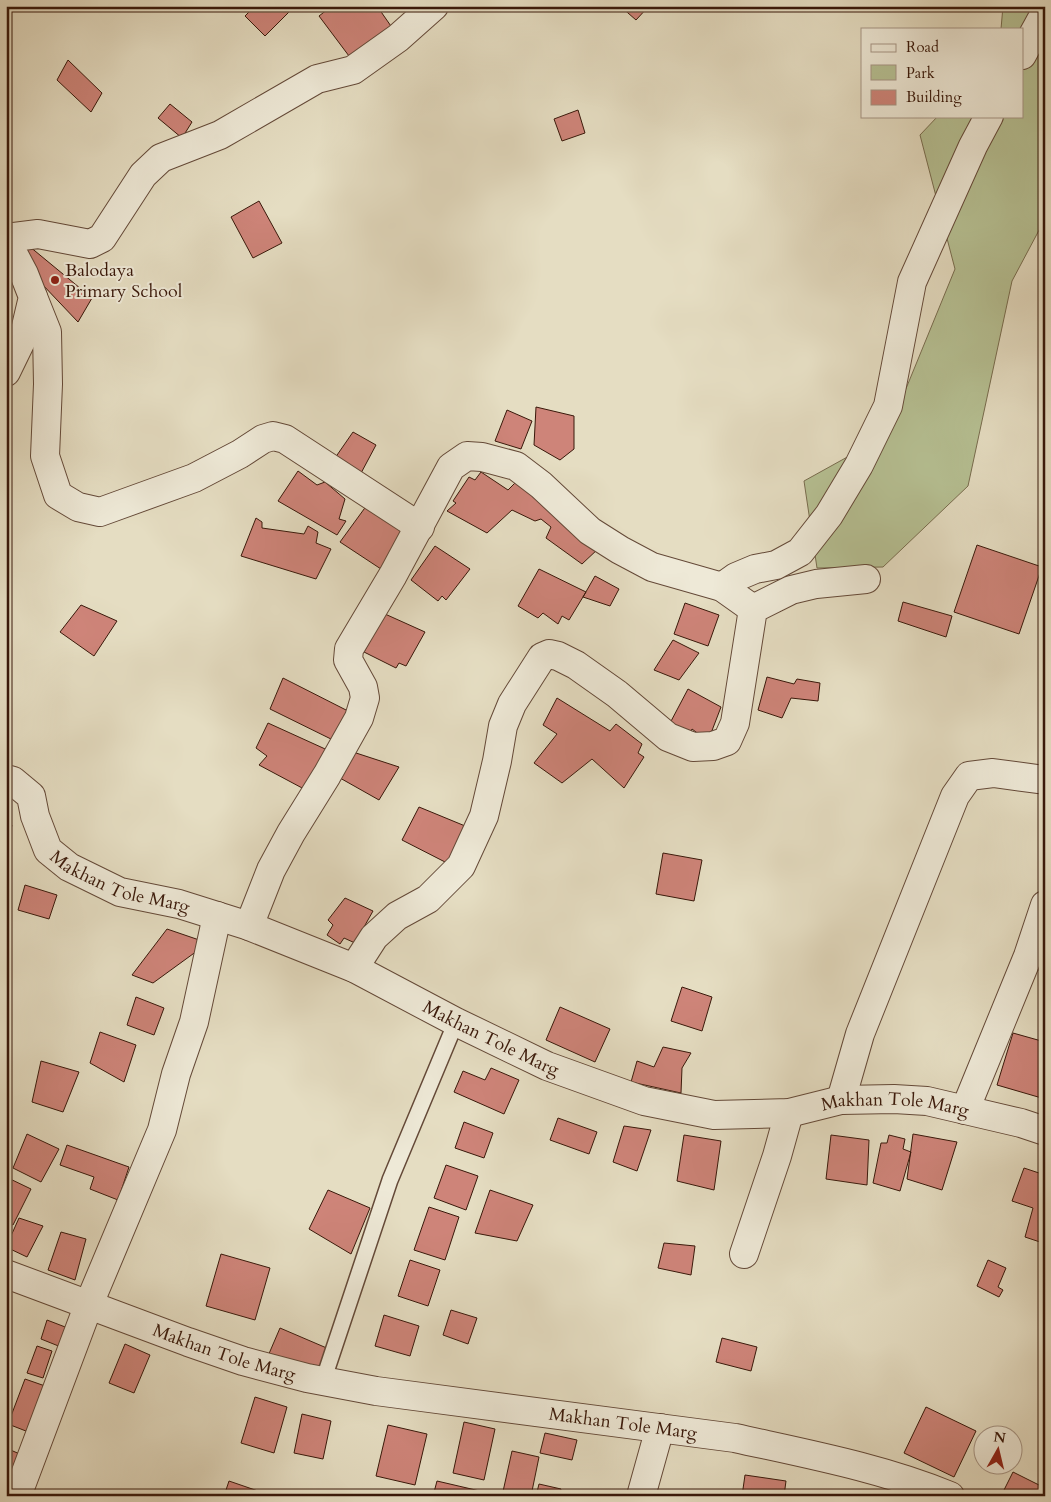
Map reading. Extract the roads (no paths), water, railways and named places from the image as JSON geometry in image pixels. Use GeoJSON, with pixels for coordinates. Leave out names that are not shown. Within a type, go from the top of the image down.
{"type":"FeatureCollection","features":[{"type":"Feature","properties":{"kind":"street"},"geometry":{"type":"LineString","coordinates":[[420,527],[285,439],[273,436],[263,439],[240,454],[194,478],[100,512],[78,507],[58,495],[45,456],[48,384],[47,332],[24,274],[6,239],[38,234],[90,244],[102,238],[143,175],[161,158],[220,135],[316,79],[352,70],[398,38],[434,6]]}},
{"type":"Feature","properties":{"kind":"street"},"geometry":{"type":"LineString","coordinates":[[1024,51],[1045,13]]}},
{"type":"Feature","properties":{"kind":"street"},"geometry":{"type":"LineString","coordinates":[[722,587],[736,577],[755,569],[776,565],[800,552],[829,515],[859,465],[888,406],[912,282],[973,146],[988,118]]}},
{"type":"Feature","properties":{"kind":"street"},"geometry":{"type":"LineString","coordinates":[[6,372],[24,336],[33,297]]}},
{"type":"Feature","properties":{"kind":"street"},"geometry":{"type":"LineString","coordinates":[[249,926],[271,870],[359,718],[365,698],[363,687],[348,660],[349,648],[393,575],[451,467],[467,456],[482,457],[516,466],[541,485],[590,531],[652,567],[722,587],[753,609]]}},
{"type":"Feature","properties":{"kind":"street"},"geometry":{"type":"LineString","coordinates":[[753,609],[791,590],[816,584],[866,579]]}},
{"type":"Feature","properties":{"kind":"street"},"geometry":{"type":"LineString","coordinates":[[354,968],[374,937],[397,916],[428,900],[461,866],[484,816],[503,726],[512,704],[542,657],[548,654],[558,656],[576,665],[617,694],[668,737],[694,747],[713,746],[727,742],[735,723],[753,609]]}},
{"type":"Feature","properties":{"kind":"street"},"geometry":{"type":"LineString","coordinates":[[841,1100],[860,1034],[955,796],[969,776],[993,773],[1045,780]]}},
{"type":"Feature","properties":{"kind":"street","name":"Makhan Tole Marg"},"geometry":{"type":"LineString","coordinates":[[6,779],[13,781],[31,796],[35,816],[48,850],[69,867],[120,892],[179,904],[249,926],[354,968],[456,1022],[547,1066],[644,1101],[714,1115],[789,1112],[841,1100],[894,1099],[927,1101],[1045,1131]]}},
{"type":"Feature","properties":{"kind":"street"},"geometry":{"type":"LineString","coordinates":[[965,1110],[1028,956],[1045,905]]}},
{"type":"Feature","properties":{"kind":"street"},"geometry":{"type":"LineString","coordinates":[[17,1496],[89,1304],[162,1130],[176,1074],[194,1022],[217,916]]}},
{"type":"Feature","properties":{"kind":"street"},"geometry":{"type":"LineString","coordinates":[[744,1254],[777,1156],[789,1112]]}},
{"type":"Feature","properties":{"kind":"street","name":"Makhan Tole Marg"},"geometry":{"type":"LineString","coordinates":[[6,1274],[243,1361],[323,1381],[376,1391],[734,1438],[790,1450],[919,1483],[950,1496]]}},
{"type":"Feature","properties":{"kind":"street"},"geometry":{"type":"LineString","coordinates":[[641,1496],[645,1475],[660,1428]]}},
{"type":"Feature","properties":{"kind":"lane"},"geometry":{"type":"LineString","coordinates":[[323,1381],[390,1180],[456,1022]]}},
{"type":"Feature","properties":{"kind":"place","name":"Balodaya Primary School"},"geometry":{"type":"Point","coordinates":[55,280]}}]}
